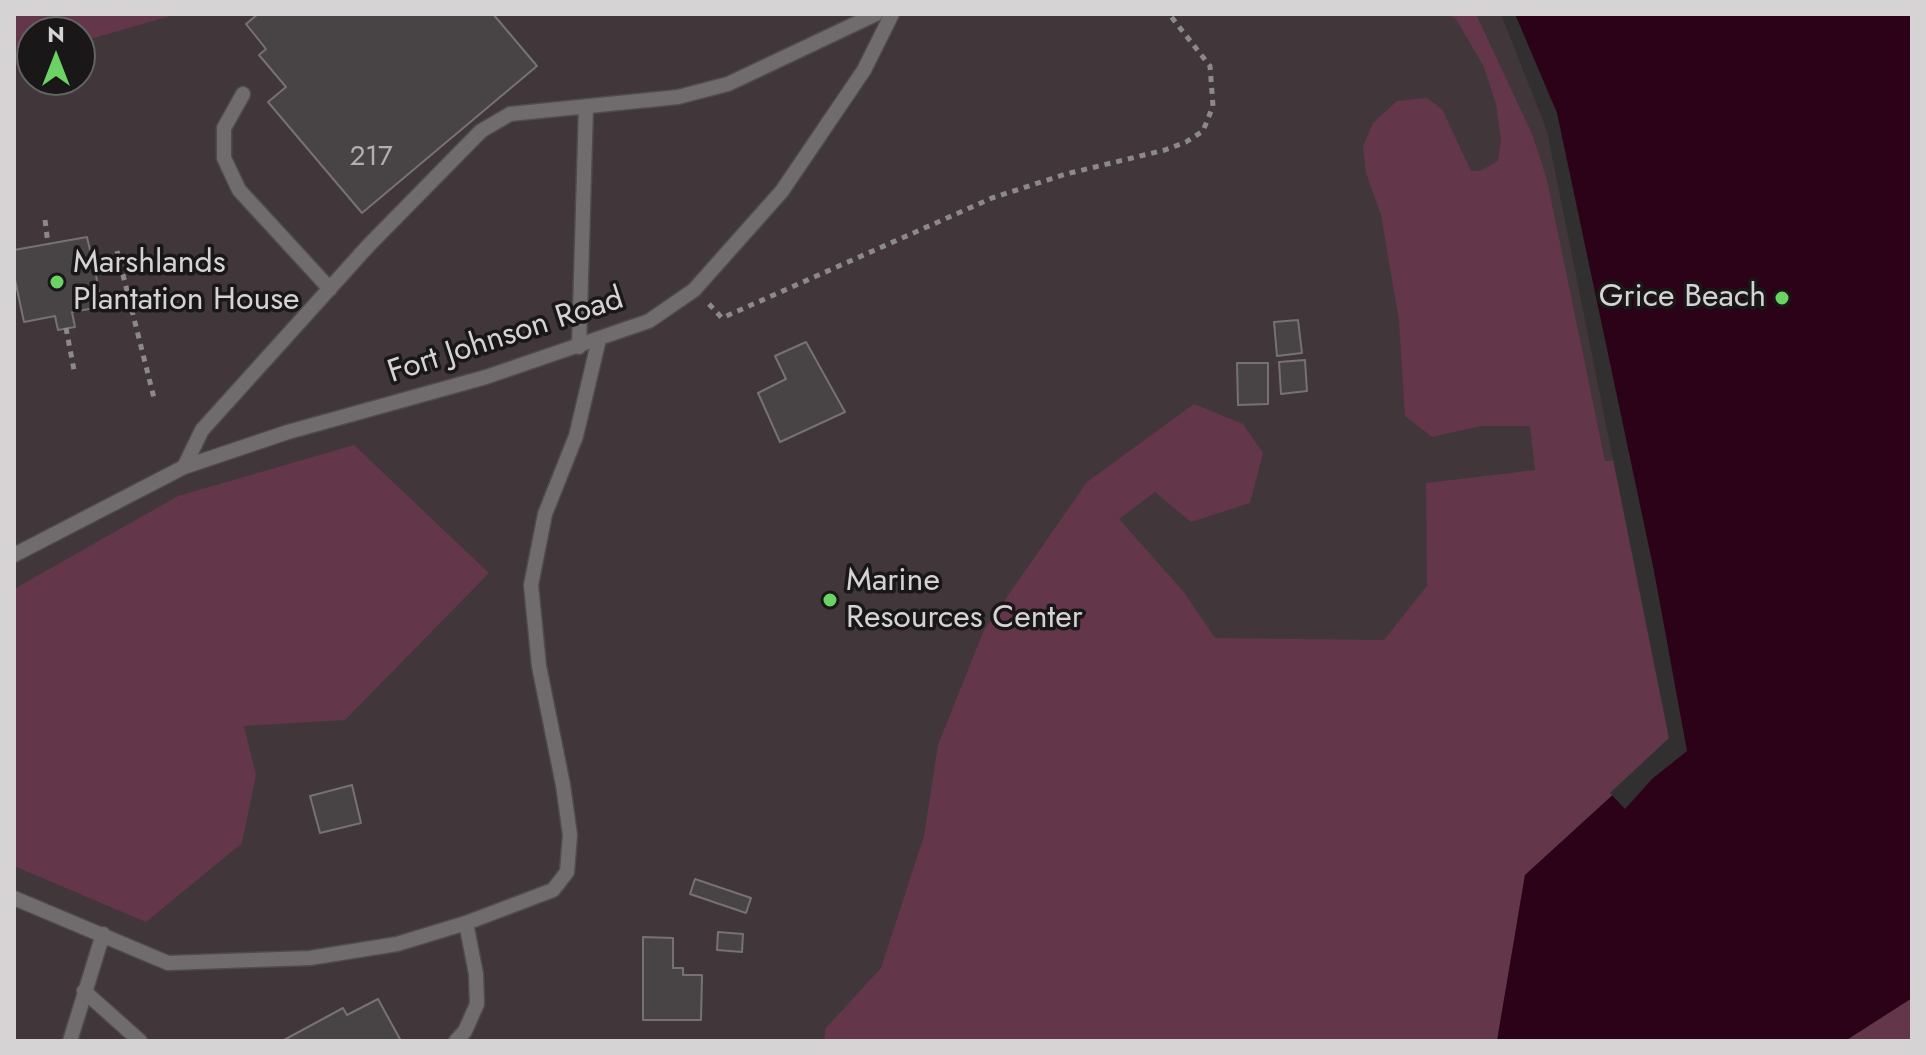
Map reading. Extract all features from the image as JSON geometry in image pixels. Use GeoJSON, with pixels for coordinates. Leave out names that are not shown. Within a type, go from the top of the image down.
{"type":"FeatureCollection","features":[{"type":"Feature","properties":{"kind":"lane"},"geometry":{"type":"LineString","coordinates":[[184,467],[202,430],[330,289],[481,131],[510,114],[678,97],[728,84],[876,14]]}},
{"type":"Feature","properties":{"kind":"lane","name":"Fort Johnson Road"},"geometry":{"type":"LineString","coordinates":[[14,555],[184,467],[288,432],[486,377],[649,321],[694,290],[782,191],[864,70],[892,14]]}},
{"type":"Feature","properties":{"kind":"lane"},"geometry":{"type":"LineString","coordinates":[[243,94],[224,128],[224,158],[239,190],[330,289]]}},
{"type":"Feature","properties":{"kind":"lane"},"geometry":{"type":"LineString","coordinates":[[579,347],[586,106]]}},
{"type":"Feature","properties":{"kind":"lane"},"geometry":{"type":"LineString","coordinates":[[14,898],[168,963],[310,958],[397,944],[466,923],[553,890],[567,872],[570,835],[539,666],[531,585],[545,514],[576,436],[599,339]]}},
{"type":"Feature","properties":{"kind":"lane"},"geometry":{"type":"LineString","coordinates":[[456,1041],[465,1031],[477,1004],[476,974],[466,923]]}},
{"type":"Feature","properties":{"kind":"lane"},"geometry":{"type":"LineString","coordinates":[[70,1041],[103,934]]}},
{"type":"Feature","properties":{"kind":"lane"},"geometry":{"type":"LineString","coordinates":[[84,991],[140,1041]]}},
{"type":"Feature","properties":{"kind":"path"},"geometry":{"type":"LineString","coordinates":[[694,290],[722,318],[992,198],[1066,174],[1186,142],[1203,131],[1213,106],[1210,66],[1169,14]]}},
{"type":"Feature","properties":{"kind":"path"},"geometry":{"type":"LineString","coordinates":[[45,220],[48,244]]}},
{"type":"Feature","properties":{"kind":"path"},"geometry":{"type":"LineString","coordinates":[[117,251],[154,398]]}},
{"type":"Feature","properties":{"kind":"path"},"geometry":{"type":"LineString","coordinates":[[66,328],[74,370]]}},
{"type":"Feature","properties":{"kind":"shaded area","name":"Marine Resources Center"},"geometry":{"type":"Polygon","coordinates":[[[14,14],[1505,14],[1551,130],[1674,739],[1342,1041],[14,1041],[14,14]]]}},
{"type":"Feature","properties":{"kind":"shaded area"},"geometry":{"type":"Polygon","coordinates":[[[14,14],[177,14],[96,37],[96,16],[16,16],[14,66],[14,14]]]}},
{"type":"Feature","properties":{"kind":"shaded area"},"geometry":{"type":"Polygon","coordinates":[[[1447,14],[1476,14],[1532,134],[1547,180],[1605,461],[1619,460],[1674,739],[1525,875],[1497,1041],[824,1041],[825,1029],[881,968],[924,836],[938,745],[984,630],[1087,482],[1194,404],[1243,424],[1263,453],[1250,503],[1191,522],[1155,492],[1119,519],[1183,591],[1215,638],[1384,640],[1427,586],[1426,483],[1535,470],[1530,426],[1481,426],[1432,437],[1405,416],[1399,321],[1381,215],[1366,173],[1363,146],[1373,123],[1397,101],[1427,98],[1442,109],[1471,171],[1480,171],[1498,161],[1501,140],[1496,104],[1484,67],[1456,19],[1447,14]]]}},
{"type":"Feature","properties":{"kind":"shaded area","name":"Grice Beach"},"geometry":{"type":"Polygon","coordinates":[[[1505,14],[1912,14],[1912,998],[1845,1041],[1497,1041],[1525,875],[1674,739],[1551,130],[1505,14]]]}},
{"type":"Feature","properties":{"kind":"shaded area"},"geometry":{"type":"Polygon","coordinates":[[[354,445],[489,573],[345,720],[244,726],[256,775],[242,843],[146,922],[14,866],[14,589],[178,496],[354,445]]]}},
{"type":"Feature","properties":{"kind":"shaded area"},"geometry":{"type":"Polygon","coordinates":[[[1912,998],[1912,1041],[1845,1041],[1912,998]]]}},
{"type":"Feature","properties":{"kind":"pier"},"geometry":{"type":"Polygon","coordinates":[[[1501,14],[1515,14],[1557,113],[1654,571],[1687,751],[1652,779],[1625,809],[1610,793],[1669,738],[1547,131],[1501,14]]]}},
{"type":"Feature","properties":{"kind":"building"},"geometry":{"type":"Polygon","coordinates":[[[258,14],[493,14],[537,66],[362,213],[268,102],[286,87],[259,55],[266,49],[246,24],[258,14]]]}},
{"type":"Feature","properties":{"kind":"building","name":"Marshlands Plantation House"},"geometry":{"type":"Polygon","coordinates":[[[87,237],[92,249],[101,307],[72,312],[75,327],[58,330],[55,316],[24,322],[14,275],[14,250],[87,237]]]}},
{"type":"Feature","properties":{"kind":"building"},"geometry":{"type":"Polygon","coordinates":[[[1298,320],[1302,353],[1277,356],[1274,322],[1298,320]]]}},
{"type":"Feature","properties":{"kind":"building"},"geometry":{"type":"Polygon","coordinates":[[[806,342],[845,412],[780,442],[758,393],[786,379],[775,356],[806,342]]]}},
{"type":"Feature","properties":{"kind":"building"},"geometry":{"type":"Polygon","coordinates":[[[1305,360],[1307,391],[1281,394],[1279,362],[1305,360]]]}},
{"type":"Feature","properties":{"kind":"building"},"geometry":{"type":"Polygon","coordinates":[[[1237,363],[1268,363],[1268,404],[1238,405],[1237,363]]]}},
{"type":"Feature","properties":{"kind":"building"},"geometry":{"type":"Polygon","coordinates":[[[352,785],[361,823],[320,833],[310,796],[352,785]]]}},
{"type":"Feature","properties":{"kind":"building"},"geometry":{"type":"Polygon","coordinates":[[[695,879],[751,898],[746,913],[690,894],[695,879]]]}},
{"type":"Feature","properties":{"kind":"building"},"geometry":{"type":"Polygon","coordinates":[[[718,932],[743,934],[742,952],[717,950],[718,932]]]}},
{"type":"Feature","properties":{"kind":"building"},"geometry":{"type":"Polygon","coordinates":[[[643,937],[673,938],[673,968],[683,968],[683,975],[702,975],[701,1020],[643,1020],[643,937]]]}},
{"type":"Feature","properties":{"kind":"building"},"geometry":{"type":"Polygon","coordinates":[[[378,999],[401,1041],[284,1040],[343,1008],[347,1015],[378,999]]]}},
{"type":"Feature","properties":{"kind":"place","name":"Marshlands Plantation House"},"geometry":{"type":"Point","coordinates":[57,282]}},
{"type":"Feature","properties":{"kind":"place","name":"Grice Beach"},"geometry":{"type":"Point","coordinates":[1782,298]}},
{"type":"Feature","properties":{"kind":"place","name":"Marine Resources Center"},"geometry":{"type":"Point","coordinates":[830,600]}}]}
